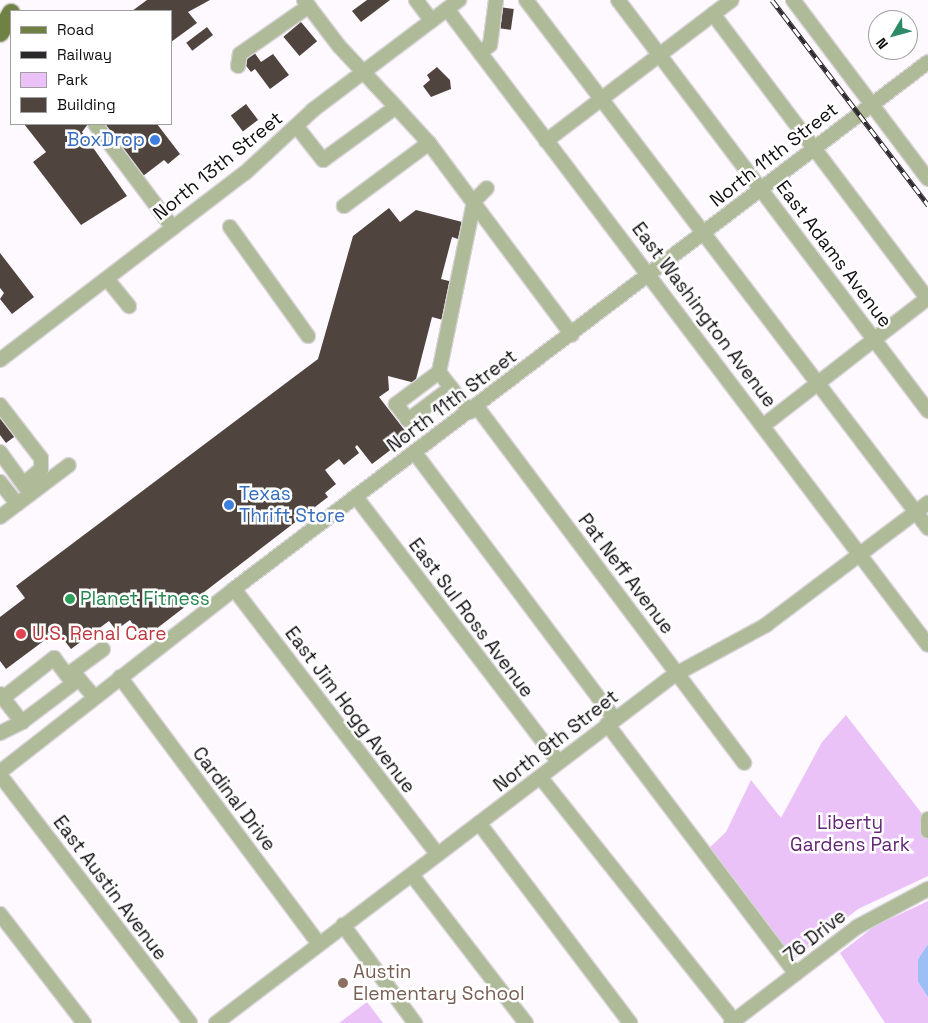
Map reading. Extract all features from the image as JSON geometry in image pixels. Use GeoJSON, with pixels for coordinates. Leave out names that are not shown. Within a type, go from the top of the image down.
{"type":"FeatureCollection","features":[{"type":"Feature","properties":{"kind":"main road"},"geometry":{"type":"LineString","coordinates":[[0,33],[10,16]]}},
{"type":"Feature","properties":{"kind":"street"},"geometry":{"type":"LineString","coordinates":[[416,0],[432,21]]}},
{"type":"Feature","properties":{"kind":"street","name":"North 13th Street"},"geometry":{"type":"LineString","coordinates":[[0,360],[261,160],[296,127],[364,71],[459,0]]}},
{"type":"Feature","properties":{"kind":"street"},"geometry":{"type":"LineString","coordinates":[[480,53],[490,45],[496,0]]}},
{"type":"Feature","properties":{"kind":"street"},"geometry":{"type":"LineString","coordinates":[[526,0],[928,528]]}},
{"type":"Feature","properties":{"kind":"street","name":"East Adams Avenue"},"geometry":{"type":"LineString","coordinates":[[618,0],[928,411]]}},
{"type":"Feature","properties":{"kind":"street"},"geometry":{"type":"LineString","coordinates":[[546,140],[732,0]]}},
{"type":"Feature","properties":{"kind":"street"},"geometry":{"type":"LineString","coordinates":[[793,0],[928,179]]}},
{"type":"Feature","properties":{"kind":"street"},"geometry":{"type":"LineString","coordinates":[[238,66],[240,54],[308,2],[364,71],[429,143],[572,335]]}},
{"type":"Feature","properties":{"kind":"street","name":"East Washington Avenue"},"geometry":{"type":"LineString","coordinates":[[447,9],[651,275],[928,645]]}},
{"type":"Feature","properties":{"kind":"street"},"geometry":{"type":"LineString","coordinates":[[713,14],[928,298],[764,425]]}},
{"type":"Feature","properties":{"kind":"street","name":"North 11th Street"},"geometry":{"type":"LineString","coordinates":[[0,774],[94,697],[234,589],[474,410],[928,62]]}},
{"type":"Feature","properties":{"kind":"street"},"geometry":{"type":"LineString","coordinates":[[296,127],[323,160],[396,107]]}},
{"type":"Feature","properties":{"kind":"street"},"geometry":{"type":"LineString","coordinates":[[96,125],[173,228]]}},
{"type":"Feature","properties":{"kind":"street"},"geometry":{"type":"LineString","coordinates":[[344,206],[429,143]]}},
{"type":"Feature","properties":{"kind":"street"},"geometry":{"type":"LineString","coordinates":[[451,388],[408,420],[396,404],[439,372],[474,201],[487,188]]}},
{"type":"Feature","properties":{"kind":"street"},"geometry":{"type":"LineString","coordinates":[[230,228],[308,336]]}},
{"type":"Feature","properties":{"kind":"street"},"geometry":{"type":"LineString","coordinates":[[107,279],[129,306]]}},
{"type":"Feature","properties":{"kind":"street","name":"Pat Neff Avenue"},"geometry":{"type":"LineString","coordinates":[[439,372],[451,388],[474,410],[660,649],[674,674],[744,764]]}},
{"type":"Feature","properties":{"kind":"street"},"geometry":{"type":"LineString","coordinates":[[0,405],[41,458],[41,469],[17,504],[0,517]]}},
{"type":"Feature","properties":{"kind":"street"},"geometry":{"type":"LineString","coordinates":[[0,452],[27,489]]}},
{"type":"Feature","properties":{"kind":"street"},"geometry":{"type":"LineString","coordinates":[[415,453],[796,974]]}},
{"type":"Feature","properties":{"kind":"street"},"geometry":{"type":"LineString","coordinates":[[27,489],[69,465]]}},
{"type":"Feature","properties":{"kind":"street"},"geometry":{"type":"LineString","coordinates":[[0,482],[17,504]]}},
{"type":"Feature","properties":{"kind":"street","name":"East Sul Ross Avenue"},"geometry":{"type":"LineString","coordinates":[[356,497],[558,761]]}},
{"type":"Feature","properties":{"kind":"street","name":"North 9th Street"},"geometry":{"type":"LineString","coordinates":[[216,1023],[437,854],[541,778],[558,761],[674,674],[746,639],[928,503]]}},
{"type":"Feature","properties":{"kind":"street","name":"East Jim Hogg Avenue"},"geometry":{"type":"LineString","coordinates":[[234,589],[437,854]]}},
{"type":"Feature","properties":{"kind":"street"},"geometry":{"type":"LineString","coordinates":[[76,681],[73,671],[103,649]]}},
{"type":"Feature","properties":{"kind":"street"},"geometry":{"type":"LineString","coordinates":[[22,722],[1,696],[54,658],[94,697]]}},
{"type":"Feature","properties":{"kind":"street","name":"Cardinal Drive"},"geometry":{"type":"LineString","coordinates":[[120,677],[319,944]]}},
{"type":"Feature","properties":{"kind":"street"},"geometry":{"type":"LineString","coordinates":[[0,733],[22,722],[76,681]]}},
{"type":"Feature","properties":{"kind":"street","name":"East Austin Avenue"},"geometry":{"type":"LineString","coordinates":[[0,774],[190,1023]]}},
{"type":"Feature","properties":{"kind":"street"},"geometry":{"type":"LineString","coordinates":[[541,778],[733,1022]]}},
{"type":"Feature","properties":{"kind":"street"},"geometry":{"type":"LineString","coordinates":[[928,819],[928,831]]}},
{"type":"Feature","properties":{"kind":"street"},"geometry":{"type":"LineString","coordinates":[[479,823],[630,1023]]}},
{"type":"Feature","properties":{"kind":"street"},"geometry":{"type":"LineString","coordinates":[[412,875],[526,1023]]}},
{"type":"Feature","properties":{"kind":"street","name":"76 Drive"},"geometry":{"type":"LineString","coordinates":[[733,1022],[873,916],[928,889]]}},
{"type":"Feature","properties":{"kind":"street"},"geometry":{"type":"LineString","coordinates":[[0,914],[84,1023]]}},
{"type":"Feature","properties":{"kind":"street"},"geometry":{"type":"LineString","coordinates":[[343,925],[416,1023]]}},
{"type":"Feature","properties":{"kind":"green space","name":"Liberty Gardens Park"},"geometry":{"type":"Polygon","coordinates":[[[846,715],[923,815],[920,827],[928,839],[928,876],[858,909],[790,962],[708,849],[726,832],[751,780],[781,818],[822,742],[846,715]]]}},
{"type":"Feature","properties":{"kind":"green space"},"geometry":{"type":"Polygon","coordinates":[[[928,901],[928,944],[918,959],[918,982],[928,997],[928,1023],[885,1023],[840,953],[875,926],[928,901]]]}},
{"type":"Feature","properties":{"kind":"green space"},"geometry":{"type":"Polygon","coordinates":[[[367,1002],[383,1023],[339,1023],[367,1002]]]}},
{"type":"Feature","properties":{"kind":"water"},"geometry":{"type":"Polygon","coordinates":[[[928,944],[928,997],[918,982],[918,959],[928,944]]]}},
{"type":"Feature","properties":{"kind":"building"},"geometry":{"type":"Polygon","coordinates":[[[147,0],[210,0],[188,12],[197,23],[172,41],[172,10],[133,10],[147,0]]]}},
{"type":"Feature","properties":{"kind":"building"},"geometry":{"type":"Polygon","coordinates":[[[367,0],[390,0],[361,22],[352,11],[367,0]]]}},
{"type":"Feature","properties":{"kind":"building"},"geometry":{"type":"Polygon","coordinates":[[[492,6],[514,9],[511,30],[489,27],[492,6]]]}},
{"type":"Feature","properties":{"kind":"building"},"geometry":{"type":"Polygon","coordinates":[[[301,22],[317,41],[299,56],[283,37],[301,22]]]}},
{"type":"Feature","properties":{"kind":"building"},"geometry":{"type":"Polygon","coordinates":[[[207,27],[213,35],[192,51],[186,43],[207,27]]]}},
{"type":"Feature","properties":{"kind":"building"},"geometry":{"type":"Polygon","coordinates":[[[252,49],[261,62],[273,54],[289,75],[270,89],[255,69],[251,72],[240,58],[252,49]]]}},
{"type":"Feature","properties":{"kind":"building"},"geometry":{"type":"Polygon","coordinates":[[[437,67],[450,80],[451,89],[431,97],[423,86],[430,80],[427,75],[437,67]]]}},
{"type":"Feature","properties":{"kind":"building"},"geometry":{"type":"Polygon","coordinates":[[[246,104],[258,120],[243,131],[231,115],[246,104]]]}},
{"type":"Feature","properties":{"kind":"building"},"geometry":{"type":"Polygon","coordinates":[[[25,125],[87,125],[82,132],[127,196],[81,225],[33,162],[46,152],[25,125]]]}},
{"type":"Feature","properties":{"kind":"building"},"geometry":{"type":"Polygon","coordinates":[[[105,125],[158,125],[180,154],[168,164],[164,160],[143,176],[105,125]]]}},
{"type":"Feature","properties":{"kind":"building"},"geometry":{"type":"Polygon","coordinates":[[[389,208],[400,222],[416,210],[466,223],[461,240],[452,237],[441,279],[453,282],[443,320],[432,317],[415,383],[388,376],[389,390],[379,397],[409,436],[372,464],[357,445],[355,447],[359,453],[344,465],[339,459],[325,470],[336,484],[325,493],[328,497],[143,639],[130,620],[116,630],[109,621],[71,649],[57,631],[6,669],[0,661],[0,617],[25,598],[16,586],[318,359],[353,236],[389,208]]]}},
{"type":"Feature","properties":{"kind":"building"},"geometry":{"type":"Polygon","coordinates":[[[0,253],[34,297],[12,314],[0,299],[4,293],[0,288],[0,253]]]}},
{"type":"Feature","properties":{"kind":"building"},"geometry":{"type":"Polygon","coordinates":[[[0,410],[18,434],[6,443],[0,435],[0,410]]]}},
{"type":"Feature","properties":{"kind":"railway"},"geometry":{"type":"LineString","coordinates":[[772,0],[928,205]]}},
{"type":"Feature","properties":{"kind":"place","name":"BoxDrop"},"geometry":{"type":"Point","coordinates":[155,140]}},
{"type":"Feature","properties":{"kind":"place","name":"Texas Thrift Store"},"geometry":{"type":"Point","coordinates":[229,505]}},
{"type":"Feature","properties":{"kind":"place","name":"Planet Fitness"},"geometry":{"type":"Point","coordinates":[70,599]}},
{"type":"Feature","properties":{"kind":"place","name":"U.S. Renal Care"},"geometry":{"type":"Point","coordinates":[21,634]}},
{"type":"Feature","properties":{"kind":"place","name":"Austin Elementary School"},"geometry":{"type":"Point","coordinates":[343,983]}}]}
